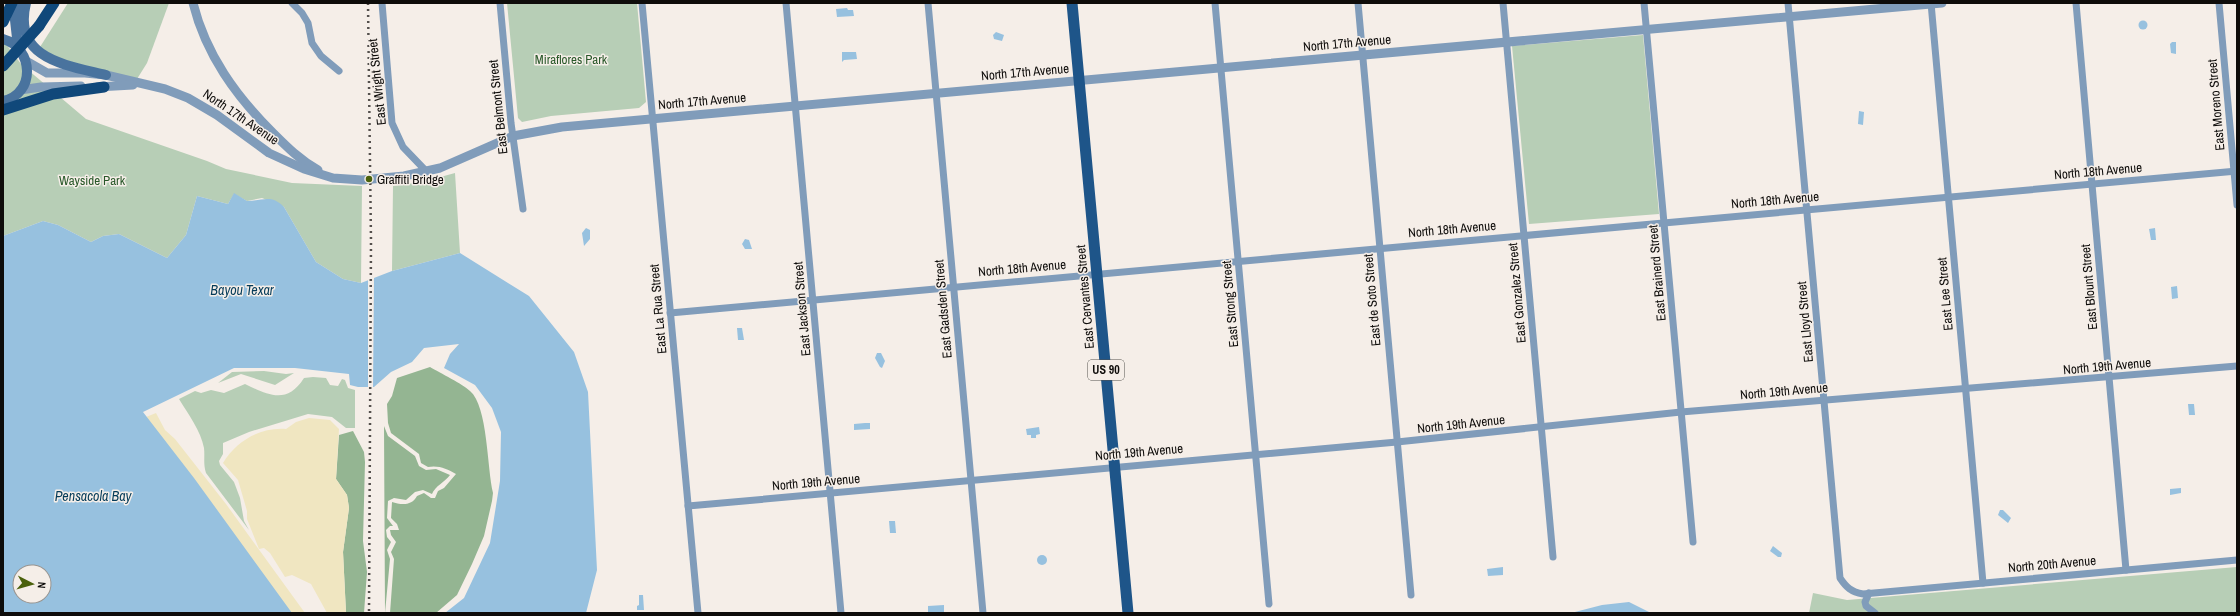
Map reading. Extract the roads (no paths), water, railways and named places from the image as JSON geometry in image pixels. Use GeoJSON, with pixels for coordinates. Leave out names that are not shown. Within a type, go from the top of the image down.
{"type":"FeatureCollection","features":[{"type":"Feature","properties":{"kind":"highway"},"geometry":{"type":"LineString","coordinates":[[3,22],[12,3]]}},
{"type":"Feature","properties":{"kind":"highway"},"geometry":{"type":"LineString","coordinates":[[3,66],[39,26],[54,3]]}},
{"type":"Feature","properties":{"kind":"highway"},"geometry":{"type":"LineString","coordinates":[[3,110],[53,94],[104,87]]}},
{"type":"Feature","properties":{"kind":"main road"},"geometry":{"type":"LineString","coordinates":[[3,101],[8,100],[20,90],[28,76],[26,61],[18,47],[15,20],[21,3]]}},
{"type":"Feature","properties":{"kind":"main road"},"geometry":{"type":"LineString","coordinates":[[26,3],[24,19],[25,28],[27,36],[36,50],[58,63],[106,75]]}},
{"type":"Feature","properties":{"kind":"main road","name":"East Cervantes Street"},"geometry":{"type":"LineString","coordinates":[[1072,3],[1128,613]]}},
{"type":"Feature","properties":{"kind":"main road"},"geometry":{"type":"LineString","coordinates":[[3,39],[18,47]]}},
{"type":"Feature","properties":{"kind":"street"},"geometry":{"type":"LineString","coordinates":[[193,3],[206,41],[219,67],[235,91],[288,149],[333,178]]}},
{"type":"Feature","properties":{"kind":"street"},"geometry":{"type":"LineString","coordinates":[[292,3],[302,13],[308,22],[312,43],[321,56],[339,71]]}},
{"type":"Feature","properties":{"kind":"street","name":"East Wright Street"},"geometry":{"type":"LineString","coordinates":[[382,3],[392,123],[403,147],[426,171]]}},
{"type":"Feature","properties":{"kind":"street","name":"East Belmont Street"},"geometry":{"type":"LineString","coordinates":[[500,3],[513,136],[523,209]]}},
{"type":"Feature","properties":{"kind":"street","name":"East La Rua Street"},"geometry":{"type":"LineString","coordinates":[[642,3],[698,613]]}},
{"type":"Feature","properties":{"kind":"street","name":"East Jackson Street"},"geometry":{"type":"LineString","coordinates":[[786,3],[841,613]]}},
{"type":"Feature","properties":{"kind":"street","name":"East Gadsden Street"},"geometry":{"type":"LineString","coordinates":[[928,3],[982,613]]}},
{"type":"Feature","properties":{"kind":"street","name":"East Strong Street"},"geometry":{"type":"LineString","coordinates":[[1215,3],[1269,604]]}},
{"type":"Feature","properties":{"kind":"street","name":"East de Soto Street"},"geometry":{"type":"LineString","coordinates":[[1358,3],[1411,595]]}},
{"type":"Feature","properties":{"kind":"street","name":"East Gonzalez Street"},"geometry":{"type":"LineString","coordinates":[[1503,3],[1553,557]]}},
{"type":"Feature","properties":{"kind":"street","name":"East Brainerd Street"},"geometry":{"type":"LineString","coordinates":[[1644,3],[1693,542]]}},
{"type":"Feature","properties":{"kind":"street","name":"East Lloyd Street"},"geometry":{"type":"LineString","coordinates":[[1788,3],[1840,578],[1848,589],[1855,593],[1869,593]]}},
{"type":"Feature","properties":{"kind":"street","name":"North 17th Avenue"},"geometry":{"type":"LineString","coordinates":[[26,61],[42,71],[53,75],[85,73],[106,75],[140,85],[165,90],[188,98],[217,114],[269,153],[304,169],[333,178],[377,179],[404,176],[440,168],[513,136],[562,127],[1942,3]]}},
{"type":"Feature","properties":{"kind":"street","name":"East Blount Street"},"geometry":{"type":"LineString","coordinates":[[2076,3],[2126,570]]}},
{"type":"Feature","properties":{"kind":"street","name":"East Moreno Street"},"geometry":{"type":"LineString","coordinates":[[2219,3],[2237,205]]}},
{"type":"Feature","properties":{"kind":"street","name":"East Lee Street"},"geometry":{"type":"LineString","coordinates":[[1931,4],[1983,582]]}},
{"type":"Feature","properties":{"kind":"street","name":"North 17th Avenue"},"geometry":{"type":"LineString","coordinates":[[20,90],[42,87],[104,87],[140,85]]}},
{"type":"Feature","properties":{"kind":"street","name":"North 18th Avenue"},"geometry":{"type":"LineString","coordinates":[[670,313],[1238,260],[2235,171]]}},
{"type":"Feature","properties":{"kind":"street","name":"North 19th Avenue"},"geometry":{"type":"LineString","coordinates":[[688,506],[970,479],[1397,442],[1541,428],[1681,412],[1966,390],[2237,366]]}},
{"type":"Feature","properties":{"kind":"street","name":"North 20th Avenue"},"geometry":{"type":"LineString","coordinates":[[1869,593],[2237,560]]}},
{"type":"Feature","properties":{"kind":"street"},"geometry":{"type":"LineString","coordinates":[[1869,593],[1865,602],[1866,606],[1875,613]]}},
{"type":"Feature","properties":{"kind":"water"},"geometry":{"type":"Polygon","coordinates":[[[847,8],[848,10],[853,10],[854,16],[837,17],[836,9],[847,8]]]}},
{"type":"Feature","properties":{"kind":"water"},"geometry":{"type":"Polygon","coordinates":[[[2143,20],[2148,25],[2143,30],[2138,25],[2143,20]]]}},
{"type":"Feature","properties":{"kind":"water"},"geometry":{"type":"Polygon","coordinates":[[[996,32],[1004,35],[1002,41],[994,39],[993,35],[996,32]]]}},
{"type":"Feature","properties":{"kind":"water"},"geometry":{"type":"Polygon","coordinates":[[[2172,42],[2176,42],[2176,54],[2171,53],[2170,44],[2172,42]]]}},
{"type":"Feature","properties":{"kind":"water"},"geometry":{"type":"Polygon","coordinates":[[[842,52],[856,52],[857,59],[844,60],[842,62],[842,52]]]}},
{"type":"Feature","properties":{"kind":"water"},"geometry":{"type":"Polygon","coordinates":[[[1859,111],[1864,112],[1863,125],[1858,124],[1859,111]]]}},
{"type":"Feature","properties":{"kind":"water"},"geometry":{"type":"Polygon","coordinates":[[[234,193],[247,201],[271,199],[279,203],[284,207],[316,262],[343,279],[361,283],[392,271],[460,253],[529,296],[574,352],[588,392],[597,570],[586,613],[445,613],[464,598],[490,543],[500,481],[501,432],[492,408],[475,385],[444,368],[450,354],[459,344],[424,348],[412,362],[391,372],[374,387],[358,387],[350,385],[349,374],[295,368],[234,368],[143,412],[194,478],[292,613],[3,613],[3,236],[43,221],[58,225],[91,242],[103,236],[119,234],[167,258],[186,235],[197,196],[228,204],[234,193]]]}},
{"type":"Feature","properties":{"kind":"water"},"geometry":{"type":"Polygon","coordinates":[[[586,228],[590,230],[590,239],[584,246],[582,233],[586,228]]]}},
{"type":"Feature","properties":{"kind":"water"},"geometry":{"type":"Polygon","coordinates":[[[2155,228],[2156,240],[2151,240],[2149,229],[2155,228]]]}},
{"type":"Feature","properties":{"kind":"water"},"geometry":{"type":"Polygon","coordinates":[[[745,239],[749,240],[752,249],[745,249],[742,244],[745,239]]]}},
{"type":"Feature","properties":{"kind":"water"},"geometry":{"type":"Polygon","coordinates":[[[2177,286],[2178,298],[2172,299],[2171,287],[2177,286]]]}},
{"type":"Feature","properties":{"kind":"water"},"geometry":{"type":"Polygon","coordinates":[[[737,328],[742,328],[744,340],[738,340],[737,328]]]}},
{"type":"Feature","properties":{"kind":"water"},"geometry":{"type":"Polygon","coordinates":[[[877,353],[881,353],[885,361],[882,368],[875,358],[877,353]]]}},
{"type":"Feature","properties":{"kind":"water"},"geometry":{"type":"Polygon","coordinates":[[[2188,404],[2194,404],[2195,415],[2189,415],[2188,404]]]}},
{"type":"Feature","properties":{"kind":"water"},"geometry":{"type":"Polygon","coordinates":[[[870,423],[870,429],[854,430],[854,424],[870,423]]]}},
{"type":"Feature","properties":{"kind":"water"},"geometry":{"type":"Polygon","coordinates":[[[1039,427],[1040,434],[1036,435],[1036,438],[1031,438],[1031,435],[1027,435],[1026,429],[1039,427]]]}},
{"type":"Feature","properties":{"kind":"water"},"geometry":{"type":"Polygon","coordinates":[[[2181,488],[2181,493],[2170,495],[2170,489],[2181,488]]]}},
{"type":"Feature","properties":{"kind":"water"},"geometry":{"type":"Polygon","coordinates":[[[2000,510],[2003,510],[2011,518],[2008,523],[1998,515],[2000,510]]]}},
{"type":"Feature","properties":{"kind":"water"},"geometry":{"type":"Polygon","coordinates":[[[889,521],[895,521],[896,533],[890,533],[889,521]]]}},
{"type":"Feature","properties":{"kind":"water"},"geometry":{"type":"Polygon","coordinates":[[[1773,546],[1782,553],[1781,557],[1778,557],[1770,551],[1773,546]]]}},
{"type":"Feature","properties":{"kind":"water"},"geometry":{"type":"Polygon","coordinates":[[[1040,555],[1044,555],[1046,556],[1046,564],[1040,565],[1037,562],[1037,558],[1040,555]]]}},
{"type":"Feature","properties":{"kind":"water"},"geometry":{"type":"Polygon","coordinates":[[[1503,567],[1503,575],[1488,576],[1487,569],[1503,567]]]}},
{"type":"Feature","properties":{"kind":"water"},"geometry":{"type":"Polygon","coordinates":[[[639,595],[643,595],[644,610],[637,610],[637,606],[639,605],[639,595]]]}},
{"type":"Feature","properties":{"kind":"water"},"geometry":{"type":"Polygon","coordinates":[[[1629,602],[1651,613],[1571,613],[1602,605],[1629,602]]]}},
{"type":"Feature","properties":{"kind":"water"},"geometry":{"type":"Polygon","coordinates":[[[944,605],[944,613],[928,613],[928,606],[944,605]]]}},
{"type":"Feature","properties":{"kind":"railway"},"geometry":{"type":"LineString","coordinates":[[368,3],[371,241],[369,613]]}},
{"type":"Feature","properties":{"kind":"place","name":"Graffiti Bridge"},"geometry":{"type":"Point","coordinates":[369,179]}},
{"type":"Feature","properties":{"kind":"park label","name":"Miraflores Park"},"geometry":{"type":"Point","coordinates":[571,59]}},
{"type":"Feature","properties":{"kind":"park label","name":"Wayside Park"},"geometry":{"type":"Point","coordinates":[92,180]}},
{"type":"Feature","properties":{"kind":"water label","name":"Bayou Texar"},"geometry":{"type":"Point","coordinates":[242,290]}},
{"type":"Feature","properties":{"kind":"water label","name":"Pensacola Bay"},"geometry":{"type":"Point","coordinates":[93,496]}}]}
